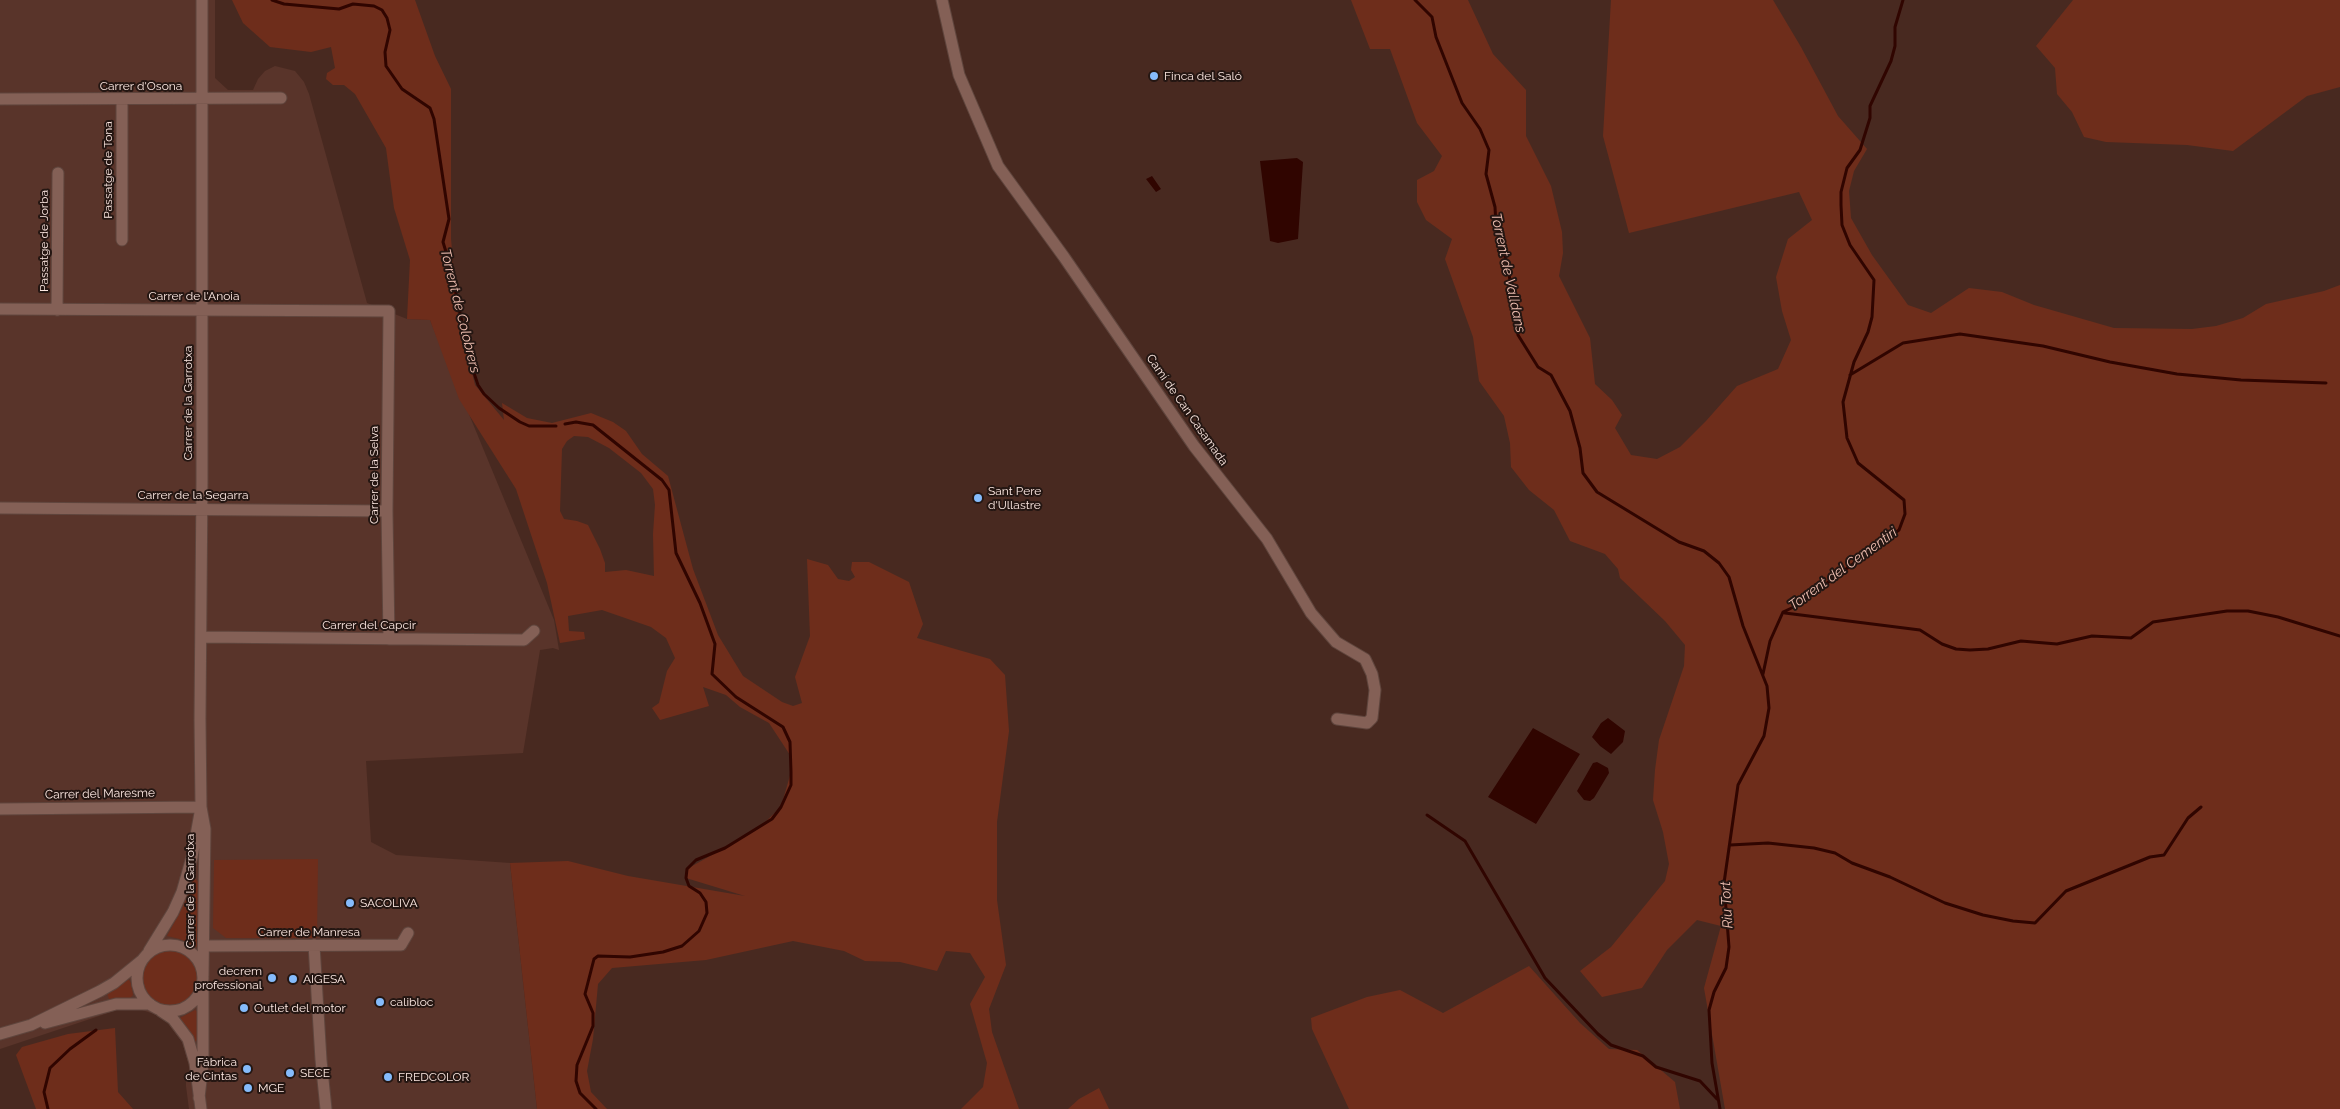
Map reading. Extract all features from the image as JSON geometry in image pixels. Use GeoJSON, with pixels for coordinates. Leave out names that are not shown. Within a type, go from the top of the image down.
{"type":"FeatureCollection","features":[{"type":"Feature","properties":{"kind":"street","name":"Carrer de la Garrotxa"},"geometry":{"type":"LineString","coordinates":[[200,1104],[203,1063],[205,829],[201,807],[200,637],[202,508],[202,0]]}},
{"type":"Feature","properties":{"kind":"street","name":"Camí de Can Casamada"},"geometry":{"type":"LineString","coordinates":[[942,0],[959,75],[991,153],[1008,182],[1064,257],[1194,446],[1267,539],[1284,565],[1310,613],[1336,642],[1365,659],[1372,674],[1375,690],[1372,718],[1368,723],[1337,719]]}},
{"type":"Feature","properties":{"kind":"street","name":"Carrer d'Osona"},"geometry":{"type":"LineString","coordinates":[[0,99],[282,98]]}},
{"type":"Feature","properties":{"kind":"street","name":"Passatge de Tona"},"geometry":{"type":"LineString","coordinates":[[122,100],[122,240]]}},
{"type":"Feature","properties":{"kind":"street","name":"Passatge de Jorba"},"geometry":{"type":"LineString","coordinates":[[57,310],[58,173]]}},
{"type":"Feature","properties":{"kind":"street","name":"Carrer de l'Anoia"},"geometry":{"type":"LineString","coordinates":[[0,310],[389,311]]}},
{"type":"Feature","properties":{"kind":"street","name":"Carrer de la Selva"},"geometry":{"type":"LineString","coordinates":[[389,311],[387,510],[389,639]]}},
{"type":"Feature","properties":{"kind":"street","name":"Carrer de la Segarra"},"geometry":{"type":"LineString","coordinates":[[0,508],[387,510]]}},
{"type":"Feature","properties":{"kind":"street","name":"Carrer del Capcir"},"geometry":{"type":"LineString","coordinates":[[200,637],[524,640],[534,631]]}},
{"type":"Feature","properties":{"kind":"street","name":"Carrer de la Garrotxa"},"geometry":{"type":"LineString","coordinates":[[144,957],[166,924],[182,892],[192,857],[201,807]]}},
{"type":"Feature","properties":{"kind":"street","name":"Carrer del Maresme"},"geometry":{"type":"LineString","coordinates":[[0,809],[201,807]]}},
{"type":"Feature","properties":{"kind":"street","name":"Carrer de Manresa"},"geometry":{"type":"LineString","coordinates":[[204,946],[401,945],[408,933]]}},
{"type":"Feature","properties":{"kind":"street"},"geometry":{"type":"LineString","coordinates":[[314,945],[326,1109]]}},
{"type":"Feature","properties":{"kind":"street"},"geometry":{"type":"LineString","coordinates":[[0,1034],[116,1004],[178,1010],[186,1007],[199,994],[203,980],[196,958],[182,947],[163,946],[144,957],[100,991],[31,1025]]}},
{"type":"Feature","properties":{"kind":"street"},"geometry":{"type":"LineString","coordinates":[[144,957],[138,967],[137,984],[140,992],[154,1007]]}},
{"type":"Feature","properties":{"kind":"street","name":"Carrer de la Garrotxa"},"geometry":{"type":"LineString","coordinates":[[154,1007],[173,1019],[188,1039],[195,1064],[200,1104]]}},
{"type":"Feature","properties":{"kind":"shaded area"},"geometry":{"type":"Polygon","coordinates":[[[0,0],[215,0],[215,78],[228,90],[253,90],[258,79],[265,71],[275,66],[295,71],[304,82],[309,94],[367,303],[407,319],[430,320],[554,620],[559,650],[553,648],[540,650],[523,753],[366,761],[371,842],[396,855],[510,863],[537,1109],[189,1109],[186,1073],[189,1073],[189,1065],[182,1042],[166,1021],[154,1014],[139,1009],[123,1008],[0,1049],[0,0]]]}},
{"type":"Feature","properties":{"kind":"shaded area"},"geometry":{"type":"Polygon","coordinates":[[[232,0],[415,0],[435,56],[451,89],[451,239],[458,316],[475,385],[504,420],[502,403],[527,418],[552,423],[591,413],[613,422],[626,431],[642,454],[668,476],[693,569],[718,635],[743,676],[782,702],[793,706],[802,703],[795,677],[810,636],[807,559],[828,565],[838,579],[849,581],[855,577],[851,570],[852,562],[869,562],[909,582],[923,624],[917,638],[990,659],[1005,675],[1009,731],[997,822],[997,900],[1006,965],[989,1009],[992,1032],[1019,1109],[961,1109],[983,1087],[987,1063],[970,1004],[985,977],[970,953],[946,951],[937,971],[900,962],[865,961],[844,951],[793,941],[706,960],[612,968],[598,984],[593,1039],[587,1071],[591,1092],[607,1109],[537,1109],[510,863],[568,861],[628,876],[745,896],[686,878],[687,869],[758,829],[781,807],[791,772],[790,755],[769,723],[740,707],[726,695],[703,687],[709,706],[660,720],[652,708],[659,703],[667,671],[675,658],[666,638],[651,627],[602,610],[568,616],[569,631],[584,632],[585,639],[560,643],[547,583],[516,489],[459,399],[430,320],[407,319],[410,260],[394,208],[386,148],[355,94],[344,85],[333,85],[326,79],[327,73],[335,68],[331,47],[311,52],[270,47],[243,23],[232,0]],[[574,436],[567,441],[562,449],[560,511],[564,519],[588,525],[600,549],[605,563],[605,572],[626,570],[654,576],[653,534],[655,505],[653,489],[641,473],[609,448],[588,437],[574,436]]]}},
{"type":"Feature","properties":{"kind":"shaded area"},"geometry":{"type":"Polygon","coordinates":[[[1351,0],[1468,0],[1493,54],[1526,90],[1526,136],[1551,186],[1562,232],[1563,253],[1559,276],[1590,338],[1595,384],[1612,400],[1622,415],[1615,428],[1631,455],[1657,459],[1680,447],[1737,386],[1778,369],[1791,340],[1782,311],[1776,277],[1788,239],[1812,220],[1799,192],[1629,233],[1603,136],[1611,0],[1773,0],[1838,116],[1867,149],[1854,171],[1849,191],[1851,218],[1872,255],[1908,305],[1931,313],[1969,288],[2002,292],[2034,305],[2114,328],[2192,329],[2216,326],[2243,318],[2266,304],[2324,291],[2340,285],[2340,1109],[1725,1109],[1704,988],[1721,926],[1697,920],[1667,950],[1642,988],[1602,997],[1580,971],[1611,947],[1665,881],[1669,864],[1663,832],[1653,800],[1655,770],[1659,740],[1684,666],[1685,645],[1665,621],[1620,578],[1618,569],[1605,554],[1570,541],[1554,510],[1529,490],[1511,467],[1510,443],[1504,416],[1479,381],[1473,337],[1445,259],[1452,239],[1426,220],[1417,202],[1417,180],[1434,171],[1442,156],[1417,123],[1390,49],[1370,49],[1351,0]]]}},
{"type":"Feature","properties":{"kind":"shaded area"},"geometry":{"type":"Polygon","coordinates":[[[2073,0],[2340,0],[2340,87],[2307,96],[2233,151],[2187,145],[2106,142],[2084,137],[2072,112],[2057,94],[2055,68],[2036,46],[2073,0]]]}},
{"type":"Feature","properties":{"kind":"shaded area"},"geometry":{"type":"Polygon","coordinates":[[[1297,158],[1303,162],[1298,239],[1278,243],[1270,241],[1260,161],[1297,158]]]}},
{"type":"Feature","properties":{"kind":"shaded area"},"geometry":{"type":"Polygon","coordinates":[[[1152,176],[1161,189],[1156,192],[1146,179],[1152,176]]]}},
{"type":"Feature","properties":{"kind":"shaded area"},"geometry":{"type":"Polygon","coordinates":[[[1608,718],[1625,731],[1623,742],[1611,754],[1592,737],[1601,723],[1608,718]]]}},
{"type":"Feature","properties":{"kind":"shaded area"},"geometry":{"type":"Polygon","coordinates":[[[1533,728],[1580,754],[1536,824],[1488,797],[1533,728]]]}},
{"type":"Feature","properties":{"kind":"shaded area"},"geometry":{"type":"Polygon","coordinates":[[[1597,762],[1608,768],[1609,773],[1594,798],[1590,801],[1584,800],[1577,791],[1593,763],[1597,762]]]}},
{"type":"Feature","properties":{"kind":"shaded area"},"geometry":{"type":"Polygon","coordinates":[[[318,859],[317,938],[226,938],[213,928],[214,860],[318,859]]]}},
{"type":"Feature","properties":{"kind":"shaded area"},"geometry":{"type":"Polygon","coordinates":[[[194,878],[199,882],[197,947],[180,939],[167,936],[179,914],[194,878]]]}},
{"type":"Feature","properties":{"kind":"shaded area"},"geometry":{"type":"Polygon","coordinates":[[[165,949],[177,949],[192,957],[200,972],[200,984],[192,999],[177,1007],[165,1007],[150,999],[142,984],[142,972],[150,957],[165,949]]]}},
{"type":"Feature","properties":{"kind":"shaded area"},"geometry":{"type":"Polygon","coordinates":[[[1529,966],[1580,1023],[1609,1049],[1637,1050],[1675,1082],[1680,1109],[1349,1109],[1312,1029],[1311,1018],[1367,997],[1400,990],[1443,1013],[1529,966]]]}},
{"type":"Feature","properties":{"kind":"shaded area"},"geometry":{"type":"Polygon","coordinates":[[[126,980],[129,980],[131,983],[133,995],[130,998],[109,999],[107,993],[126,980]]]}},
{"type":"Feature","properties":{"kind":"shaded area"},"geometry":{"type":"Polygon","coordinates":[[[195,1010],[198,1012],[198,1024],[197,1040],[195,1042],[180,1018],[195,1010]]]}},
{"type":"Feature","properties":{"kind":"shaded area"},"geometry":{"type":"Polygon","coordinates":[[[115,1028],[118,1092],[133,1109],[36,1109],[16,1055],[22,1047],[68,1034],[115,1028]]]}},
{"type":"Feature","properties":{"kind":"shaded area"},"geometry":{"type":"Polygon","coordinates":[[[1099,1088],[1109,1109],[1068,1109],[1079,1099],[1099,1088]]]}},
{"type":"Feature","properties":{"kind":"waterway","name":"Torrent de Colobrers"},"geometry":{"type":"LineString","coordinates":[[272,0],[284,4],[339,9],[353,4],[374,6],[382,10],[387,18],[390,30],[385,52],[386,66],[402,89],[430,108],[434,119],[449,219],[443,242],[450,265],[470,361],[478,385],[484,394],[499,408],[520,422],[529,426],[556,426]]}},
{"type":"Feature","properties":{"kind":"waterway","name":"Torrent de Valldans"},"geometry":{"type":"LineString","coordinates":[[1415,0],[1432,17],[1436,37],[1462,103],[1480,129],[1489,150],[1486,174],[1495,207],[1496,225],[1508,267],[1518,335],[1538,367],[1551,375],[1570,411],[1580,448],[1583,473],[1597,492],[1679,542],[1704,551],[1719,563],[1729,577],[1743,626],[1767,686],[1769,708],[1764,736],[1738,785],[1724,883],[1729,947],[1726,968],[1714,992],[1709,1010],[1712,1063],[1720,1109]]}},
{"type":"Feature","properties":{"kind":"waterway","name":"Torrent del Cementiri"},"geometry":{"type":"LineString","coordinates":[[1763,674],[1770,641],[1783,612],[1796,606],[1899,530],[1905,514],[1904,500],[1858,463],[1847,438],[1843,402],[1854,362],[1868,332],[1872,317],[1874,280],[1850,245],[1842,225],[1841,205],[1841,192],[1847,168],[1860,150],[1870,118],[1870,106],[1891,61],[1895,46],[1895,27],[1903,0]]}},
{"type":"Feature","properties":{"kind":"waterway"},"geometry":{"type":"LineString","coordinates":[[1850,375],[1903,343],[1960,334],[2043,346],[2110,362],[2177,374],[2241,380],[2326,383]]}},
{"type":"Feature","properties":{"kind":"waterway","name":"Torrent de Colobrers"},"geometry":{"type":"LineString","coordinates":[[565,424],[576,422],[593,425],[662,480],[669,490],[676,553],[700,603],[715,644],[712,674],[736,697],[783,727],[790,742],[791,785],[781,807],[772,819],[725,848],[696,860],[687,869],[686,878],[689,886],[700,893],[706,902],[707,913],[699,931],[682,946],[663,952],[630,957],[598,956],[594,959],[585,994],[593,1013],[593,1026],[577,1065],[576,1081],[580,1093],[596,1109]]}},
{"type":"Feature","properties":{"kind":"waterway"},"geometry":{"type":"LineString","coordinates":[[1785,613],[1920,630],[1942,644],[1956,649],[1970,650],[1988,649],[2021,641],[2057,644],[2092,636],[2131,638],[2153,622],[2227,611],[2248,611],[2278,617],[2340,636]]}},
{"type":"Feature","properties":{"kind":"waterway"},"geometry":{"type":"LineString","coordinates":[[1730,845],[1768,843],[1814,848],[1835,853],[1852,863],[1890,877],[1945,903],[1983,915],[2035,923],[2066,891],[2150,857],[2164,855],[2188,818],[2201,807]]}},
{"type":"Feature","properties":{"kind":"waterway"},"geometry":{"type":"LineString","coordinates":[[1427,815],[1465,841],[1545,978],[1598,1034],[1611,1045],[1643,1056],[1656,1067],[1700,1081],[1717,1099]]}},
{"type":"Feature","properties":{"kind":"waterway"},"geometry":{"type":"LineString","coordinates":[[48,1109],[44,1092],[50,1068],[70,1049],[96,1030]]}},
{"type":"Feature","properties":{"kind":"place","name":"Finca del Saló"},"geometry":{"type":"Point","coordinates":[1154,76]}},
{"type":"Feature","properties":{"kind":"place","name":"Sant Pere d'Ullastre"},"geometry":{"type":"Point","coordinates":[978,498]}},
{"type":"Feature","properties":{"kind":"place","name":"SACOLIVA"},"geometry":{"type":"Point","coordinates":[350,903]}},
{"type":"Feature","properties":{"kind":"place","name":"decrem professional"},"geometry":{"type":"Point","coordinates":[272,978]}},
{"type":"Feature","properties":{"kind":"place","name":"AIGESA"},"geometry":{"type":"Point","coordinates":[293,979]}},
{"type":"Feature","properties":{"kind":"place","name":"calibloc"},"geometry":{"type":"Point","coordinates":[380,1002]}},
{"type":"Feature","properties":{"kind":"place","name":"Outlet del motor"},"geometry":{"type":"Point","coordinates":[244,1008]}},
{"type":"Feature","properties":{"kind":"place","name":"Fábrica de Cintas"},"geometry":{"type":"Point","coordinates":[247,1069]}},
{"type":"Feature","properties":{"kind":"place","name":"SECE"},"geometry":{"type":"Point","coordinates":[290,1073]}},
{"type":"Feature","properties":{"kind":"place","name":"FREDCOLOR"},"geometry":{"type":"Point","coordinates":[388,1077]}},
{"type":"Feature","properties":{"kind":"place","name":"MGE"},"geometry":{"type":"Point","coordinates":[248,1088]}},
{"type":"Feature","properties":{"kind":"water label","name":"Riu Tort"},"geometry":{"type":"Point","coordinates":[1727,905]}}]}
